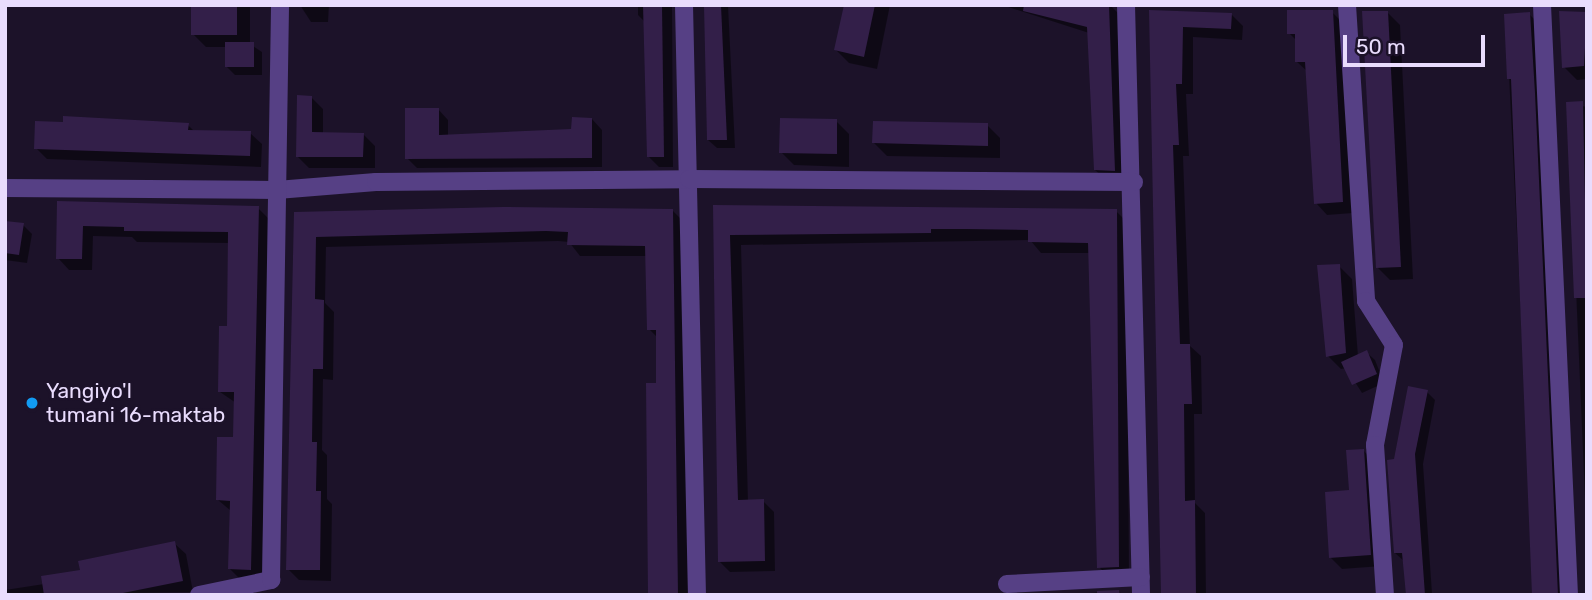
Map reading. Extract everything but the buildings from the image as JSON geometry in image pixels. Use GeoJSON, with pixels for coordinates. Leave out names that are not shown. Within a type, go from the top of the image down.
{"type":"FeatureCollection","features":[{"type":"Feature","properties":{"kind":"street"},"geometry":{"type":"LineString","coordinates":[[199,595],[271,580],[281,5]]}},
{"type":"Feature","properties":{"kind":"street"},"geometry":{"type":"LineString","coordinates":[[684,5],[696,595]]}},
{"type":"Feature","properties":{"kind":"street"},"geometry":{"type":"LineString","coordinates":[[1007,584],[1141,586],[1133,181],[1126,5]]}},
{"type":"Feature","properties":{"kind":"street"},"geometry":{"type":"LineString","coordinates":[[1347,5],[1366,301],[1394,345],[1375,445],[1385,595]]}},
{"type":"Feature","properties":{"kind":"street"},"geometry":{"type":"LineString","coordinates":[[1542,5],[1569,595]]}},
{"type":"Feature","properties":{"kind":"street"},"geometry":{"type":"LineString","coordinates":[[5,188],[277,190],[376,182],[689,179],[1133,181]]}},
{"type":"Feature","properties":{"kind":"place","name":"Yangiyo'l tumani 16-maktab"},"geometry":{"type":"Point","coordinates":[32,403]}}]}
